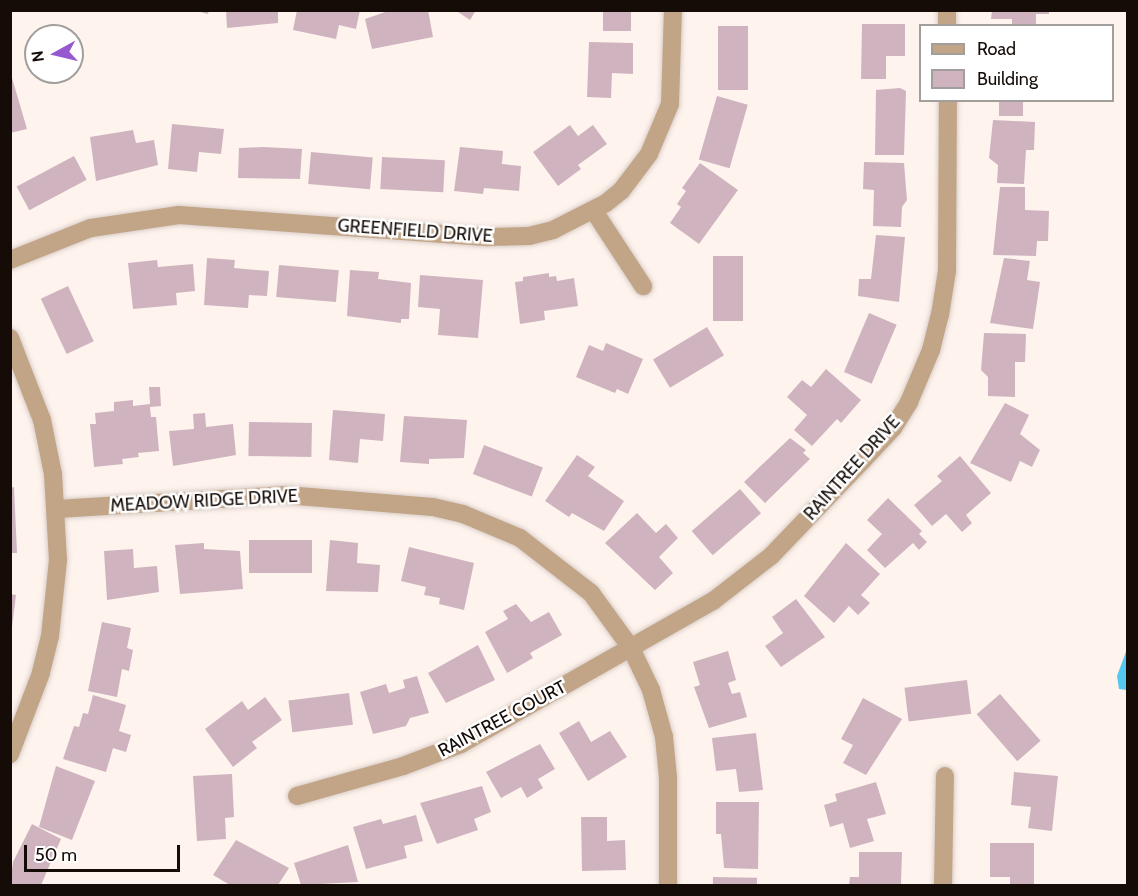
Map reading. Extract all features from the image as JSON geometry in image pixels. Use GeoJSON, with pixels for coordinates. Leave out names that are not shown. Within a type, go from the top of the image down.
{"type":"FeatureCollection","features":[{"type":"Feature","properties":{"kind":"street","name":"GREENFIELD DRIVE"},"geometry":{"type":"LineString","coordinates":[[10,260],[91,228],[146,217],[224,216],[507,238],[553,230],[594,211],[621,191],[662,129],[670,104],[673,10]]}},
{"type":"Feature","properties":{"kind":"street","name":"RAINTREE DRIVE"},"geometry":{"type":"LineString","coordinates":[[631,648],[713,601],[771,556],[892,428],[909,402],[931,350],[947,271],[948,102]]}},
{"type":"Feature","properties":{"kind":"street"},"geometry":{"type":"LineString","coordinates":[[594,211],[642,286]]}},
{"type":"Feature","properties":{"kind":"street"},"geometry":{"type":"LineString","coordinates":[[10,338],[42,420],[57,509],[56,591],[50,636],[32,703],[10,754]]}},
{"type":"Feature","properties":{"kind":"street","name":"MEADOW RIDGE DRIVE"},"geometry":{"type":"LineString","coordinates":[[57,509],[286,495],[406,504],[463,514],[520,538],[571,574],[591,593],[631,648],[651,690],[664,738],[668,778],[668,885]]}},
{"type":"Feature","properties":{"kind":"street","name":"RAINTREE COURT"},"geometry":{"type":"LineString","coordinates":[[297,796],[436,755],[631,648]]}},
{"type":"Feature","properties":{"kind":"street"},"geometry":{"type":"LineString","coordinates":[[943,885],[945,776]]}},
{"type":"Feature","properties":{"kind":"water"},"geometry":{"type":"Polygon","coordinates":[[[1127,649],[1127,690],[1119,689],[1117,676],[1127,649]]]}},
{"type":"Feature","properties":{"kind":"building"},"geometry":{"type":"Polygon","coordinates":[[[193,10],[209,10],[208,14],[193,10]]]}},
{"type":"Feature","properties":{"kind":"building"},"geometry":{"type":"Polygon","coordinates":[[[226,10],[278,10],[278,23],[227,28],[226,10]]]}},
{"type":"Feature","properties":{"kind":"building"},"geometry":{"type":"Polygon","coordinates":[[[297,10],[360,10],[356,29],[339,25],[336,39],[293,30],[297,10]]]}},
{"type":"Feature","properties":{"kind":"building"},"geometry":{"type":"Polygon","coordinates":[[[391,10],[428,10],[433,37],[372,49],[365,19],[391,10]]]}},
{"type":"Feature","properties":{"kind":"building"},"geometry":{"type":"Polygon","coordinates":[[[455,10],[476,10],[470,20],[455,10]]]}},
{"type":"Feature","properties":{"kind":"building"},"geometry":{"type":"Polygon","coordinates":[[[603,10],[631,10],[631,31],[603,31],[603,10]]]}},
{"type":"Feature","properties":{"kind":"building"},"geometry":{"type":"Polygon","coordinates":[[[992,10],[1049,10],[1049,14],[1036,14],[1036,24],[1012,24],[1012,19],[991,19],[992,10]]]}},
{"type":"Feature","properties":{"kind":"building"},"geometry":{"type":"Polygon","coordinates":[[[862,24],[905,24],[905,56],[886,56],[886,79],[861,79],[862,24]]]}},
{"type":"Feature","properties":{"kind":"building"},"geometry":{"type":"Polygon","coordinates":[[[718,26],[748,26],[748,90],[718,90],[718,26]]]}},
{"type":"Feature","properties":{"kind":"building"},"geometry":{"type":"Polygon","coordinates":[[[589,42],[633,43],[633,74],[612,73],[611,98],[587,97],[589,42]]]}},
{"type":"Feature","properties":{"kind":"building"},"geometry":{"type":"Polygon","coordinates":[[[10,71],[27,129],[10,133],[10,71]]]}},
{"type":"Feature","properties":{"kind":"building"},"geometry":{"type":"Polygon","coordinates":[[[900,88],[906,91],[904,155],[875,155],[876,90],[900,88]]]}},
{"type":"Feature","properties":{"kind":"building"},"geometry":{"type":"Polygon","coordinates":[[[717,96],[748,105],[730,168],[699,159],[717,96]]]}},
{"type":"Feature","properties":{"kind":"building"},"geometry":{"type":"Polygon","coordinates":[[[999,102],[1023,102],[1023,116],[999,116],[999,102]]]}},
{"type":"Feature","properties":{"kind":"building"},"geometry":{"type":"Polygon","coordinates":[[[993,120],[1035,122],[1034,150],[1026,150],[1024,184],[997,183],[998,165],[989,158],[993,120]]]}},
{"type":"Feature","properties":{"kind":"building"},"geometry":{"type":"Polygon","coordinates":[[[172,124],[224,129],[221,154],[199,152],[197,172],[168,169],[172,124]]]}},
{"type":"Feature","properties":{"kind":"building"},"geometry":{"type":"Polygon","coordinates":[[[570,125],[578,136],[593,125],[607,144],[578,165],[581,169],[558,186],[533,152],[570,125]]]}},
{"type":"Feature","properties":{"kind":"building"},"geometry":{"type":"Polygon","coordinates":[[[133,130],[136,143],[154,140],[158,165],[96,181],[90,137],[133,130]]]}},
{"type":"Feature","properties":{"kind":"building"},"geometry":{"type":"Polygon","coordinates":[[[460,147],[503,151],[502,164],[521,166],[519,191],[484,188],[483,194],[454,191],[460,147]]]}},
{"type":"Feature","properties":{"kind":"building"},"geometry":{"type":"Polygon","coordinates":[[[239,148],[302,149],[300,179],[238,178],[239,148]]]}},
{"type":"Feature","properties":{"kind":"building"},"geometry":{"type":"Polygon","coordinates":[[[311,152],[373,157],[370,189],[308,184],[311,152]]]}},
{"type":"Feature","properties":{"kind":"building"},"geometry":{"type":"Polygon","coordinates":[[[74,156],[87,180],[29,210],[17,187],[74,156]]]}},
{"type":"Feature","properties":{"kind":"building"},"geometry":{"type":"Polygon","coordinates":[[[382,157],[445,160],[443,192],[380,189],[382,157]]]}},
{"type":"Feature","properties":{"kind":"building"},"geometry":{"type":"Polygon","coordinates":[[[864,162],[904,163],[907,200],[902,207],[901,227],[873,226],[874,190],[863,189],[864,162]]]}},
{"type":"Feature","properties":{"kind":"building"},"geometry":{"type":"Polygon","coordinates":[[[700,163],[738,190],[699,244],[670,223],[681,207],[677,204],[686,191],[682,188],[700,163]]]}},
{"type":"Feature","properties":{"kind":"building"},"geometry":{"type":"Polygon","coordinates":[[[1000,187],[1025,187],[1025,210],[1049,211],[1048,241],[1037,241],[1036,256],[993,255],[1000,187]]]}},
{"type":"Feature","properties":{"kind":"building"},"geometry":{"type":"Polygon","coordinates":[[[876,235],[905,237],[899,302],[858,296],[859,279],[871,279],[876,235]]]}},
{"type":"Feature","properties":{"kind":"building"},"geometry":{"type":"Polygon","coordinates":[[[713,256],[743,256],[743,321],[713,321],[713,256]]]}},
{"type":"Feature","properties":{"kind":"building"},"geometry":{"type":"Polygon","coordinates":[[[207,258],[235,260],[234,268],[269,271],[267,296],[249,295],[248,308],[204,305],[207,258]]]}},
{"type":"Feature","properties":{"kind":"building"},"geometry":{"type":"Polygon","coordinates":[[[1004,258],[1030,261],[1027,280],[1040,282],[1033,329],[990,323],[1004,258]]]}},
{"type":"Feature","properties":{"kind":"building"},"geometry":{"type":"Polygon","coordinates":[[[157,260],[158,267],[193,264],[195,291],[176,293],[177,305],[133,309],[128,263],[157,260]]]}},
{"type":"Feature","properties":{"kind":"building"},"geometry":{"type":"Polygon","coordinates":[[[279,265],[339,270],[336,302],[276,297],[279,265]]]}},
{"type":"Feature","properties":{"kind":"building"},"geometry":{"type":"Polygon","coordinates":[[[350,270],[379,272],[378,279],[411,283],[409,319],[401,319],[401,323],[347,316],[350,270]]]}},
{"type":"Feature","properties":{"kind":"building"},"geometry":{"type":"Polygon","coordinates":[[[549,273],[549,277],[556,276],[557,281],[574,278],[578,306],[544,311],[545,320],[520,324],[515,282],[523,281],[523,277],[549,273]]]}},
{"type":"Feature","properties":{"kind":"building"},"geometry":{"type":"Polygon","coordinates":[[[420,275],[483,280],[478,338],[438,335],[440,309],[418,307],[420,275]]]}},
{"type":"Feature","properties":{"kind":"building"},"geometry":{"type":"Polygon","coordinates":[[[68,286],[94,341],[67,354],[41,299],[68,286]]]}},
{"type":"Feature","properties":{"kind":"building"},"geometry":{"type":"Polygon","coordinates":[[[869,313],[897,325],[872,384],[844,372],[869,313]]]}},
{"type":"Feature","properties":{"kind":"building"},"geometry":{"type":"Polygon","coordinates":[[[707,327],[724,355],[670,388],[653,359],[707,327]]]}},
{"type":"Feature","properties":{"kind":"building"},"geometry":{"type":"Polygon","coordinates":[[[984,333],[1026,334],[1025,362],[1015,362],[1015,397],[988,396],[988,377],[981,370],[984,333]]]}},
{"type":"Feature","properties":{"kind":"building"},"geometry":{"type":"Polygon","coordinates":[[[606,343],[643,359],[628,394],[617,389],[615,393],[576,377],[589,345],[603,351],[606,343]]]}},
{"type":"Feature","properties":{"kind":"building"},"geometry":{"type":"Polygon","coordinates":[[[826,369],[861,400],[841,423],[837,419],[812,446],[794,430],[807,415],[787,397],[802,380],[811,387],[826,369]]]}},
{"type":"Feature","properties":{"kind":"building"},"geometry":{"type":"Polygon","coordinates":[[[149,387],[160,387],[161,406],[150,407],[151,417],[156,417],[159,451],[138,453],[139,457],[122,459],[123,464],[94,467],[90,424],[96,424],[95,413],[114,411],[114,402],[133,400],[133,406],[150,404],[149,387]]]}},
{"type":"Feature","properties":{"kind":"building"},"geometry":{"type":"Polygon","coordinates":[[[1005,403],[1029,415],[1020,434],[1040,450],[1032,467],[1020,461],[1011,482],[970,463],[1005,403]]]}},
{"type":"Feature","properties":{"kind":"building"},"geometry":{"type":"Polygon","coordinates":[[[333,410],[385,414],[383,441],[360,439],[358,463],[329,460],[333,410]]]}},
{"type":"Feature","properties":{"kind":"building"},"geometry":{"type":"Polygon","coordinates":[[[205,413],[206,427],[233,424],[236,455],[173,466],[169,431],[194,429],[193,414],[205,413]]]}},
{"type":"Feature","properties":{"kind":"building"},"geometry":{"type":"Polygon","coordinates":[[[404,416],[467,420],[464,458],[429,459],[429,464],[400,462],[404,416]]]}},
{"type":"Feature","properties":{"kind":"building"},"geometry":{"type":"Polygon","coordinates":[[[249,422],[312,423],[311,457],[248,456],[249,422]]]}},
{"type":"Feature","properties":{"kind":"building"},"geometry":{"type":"Polygon","coordinates":[[[790,438],[806,450],[803,453],[810,459],[765,503],[744,482],[790,438]]]}},
{"type":"Feature","properties":{"kind":"building"},"geometry":{"type":"Polygon","coordinates":[[[484,445],[543,468],[532,497],[473,474],[484,445]]]}},
{"type":"Feature","properties":{"kind":"building"},"geometry":{"type":"Polygon","coordinates":[[[577,455],[595,467],[588,476],[624,501],[604,531],[572,513],[569,517],[545,501],[577,455]]]}},
{"type":"Feature","properties":{"kind":"building"},"geometry":{"type":"Polygon","coordinates":[[[960,456],[991,493],[966,515],[972,523],[962,532],[946,514],[932,526],[914,505],[942,481],[937,476],[960,456]]]}},
{"type":"Feature","properties":{"kind":"building"},"geometry":{"type":"Polygon","coordinates":[[[14,487],[17,553],[10,553],[10,488],[14,487]]]}},
{"type":"Feature","properties":{"kind":"building"},"geometry":{"type":"Polygon","coordinates":[[[740,489],[761,513],[713,555],[692,531],[740,489]]]}},
{"type":"Feature","properties":{"kind":"building"},"geometry":{"type":"Polygon","coordinates":[[[888,498],[922,531],[919,534],[927,542],[919,550],[913,543],[885,568],[867,550],[882,534],[867,520],[888,498]]]}},
{"type":"Feature","properties":{"kind":"building"},"geometry":{"type":"Polygon","coordinates":[[[637,513],[656,533],[666,524],[678,538],[659,557],[673,573],[655,590],[605,543],[637,513]]]}},
{"type":"Feature","properties":{"kind":"building"},"geometry":{"type":"Polygon","coordinates":[[[249,540],[312,540],[312,573],[249,573],[249,540]]]}},
{"type":"Feature","properties":{"kind":"building"},"geometry":{"type":"Polygon","coordinates":[[[330,540],[358,543],[357,563],[380,565],[378,592],[326,591],[330,540]]]}},
{"type":"Feature","properties":{"kind":"building"},"geometry":{"type":"Polygon","coordinates":[[[204,543],[204,549],[240,551],[243,589],[180,594],[175,545],[204,543]]]}},
{"type":"Feature","properties":{"kind":"building"},"geometry":{"type":"Polygon","coordinates":[[[846,543],[880,574],[861,595],[870,603],[858,615],[849,606],[834,623],[804,596],[846,543]]]}},
{"type":"Feature","properties":{"kind":"building"},"geometry":{"type":"Polygon","coordinates":[[[409,547],[474,563],[464,610],[439,604],[440,598],[424,595],[426,587],[401,581],[409,547]]]}},
{"type":"Feature","properties":{"kind":"building"},"geometry":{"type":"Polygon","coordinates":[[[133,549],[134,568],[157,566],[159,592],[107,600],[104,551],[133,549]]]}},
{"type":"Feature","properties":{"kind":"building"},"geometry":{"type":"Polygon","coordinates":[[[10,594],[16,595],[12,627],[10,627],[10,594]]]}},
{"type":"Feature","properties":{"kind":"building"},"geometry":{"type":"Polygon","coordinates":[[[796,599],[825,637],[781,667],[765,646],[783,633],[772,617],[796,599]]]}},
{"type":"Feature","properties":{"kind":"building"},"geometry":{"type":"Polygon","coordinates":[[[516,604],[531,622],[549,612],[562,635],[530,653],[533,658],[507,673],[485,632],[508,619],[503,611],[516,604]]]}},
{"type":"Feature","properties":{"kind":"building"},"geometry":{"type":"Polygon","coordinates":[[[102,622],[131,628],[127,648],[133,650],[129,671],[122,669],[117,697],[88,691],[102,622]]]}},
{"type":"Feature","properties":{"kind":"building"},"geometry":{"type":"Polygon","coordinates":[[[478,645],[495,680],[446,703],[428,673],[478,645]]]}},
{"type":"Feature","properties":{"kind":"building"},"geometry":{"type":"Polygon","coordinates":[[[728,651],[736,680],[728,683],[732,694],[740,692],[747,717],[709,728],[694,687],[700,685],[693,662],[728,651]]]}},
{"type":"Feature","properties":{"kind":"building"},"geometry":{"type":"Polygon","coordinates":[[[417,676],[429,713],[410,718],[406,726],[373,734],[360,692],[386,684],[389,693],[405,688],[403,680],[417,676]]]}},
{"type":"Feature","properties":{"kind":"building"},"geometry":{"type":"Polygon","coordinates":[[[967,680],[971,714],[909,721],[904,688],[967,680]]]}},
{"type":"Feature","properties":{"kind":"building"},"geometry":{"type":"Polygon","coordinates":[[[349,693],[353,725],[292,732],[288,700],[349,693]]]}},
{"type":"Feature","properties":{"kind":"building"},"geometry":{"type":"Polygon","coordinates":[[[1000,694],[1041,741],[1017,761],[977,714],[1000,694]]]}},
{"type":"Feature","properties":{"kind":"building"},"geometry":{"type":"Polygon","coordinates":[[[93,695],[126,705],[119,731],[131,735],[126,752],[113,748],[106,772],[63,759],[74,726],[79,727],[83,713],[88,714],[93,695]]]}},
{"type":"Feature","properties":{"kind":"building"},"geometry":{"type":"Polygon","coordinates":[[[265,697],[282,720],[252,742],[257,748],[233,767],[205,729],[242,701],[248,710],[265,697]]]}},
{"type":"Feature","properties":{"kind":"building"},"geometry":{"type":"Polygon","coordinates":[[[863,698],[902,719],[866,775],[843,763],[853,745],[841,739],[863,698]]]}},
{"type":"Feature","properties":{"kind":"building"},"geometry":{"type":"Polygon","coordinates":[[[579,721],[591,742],[610,731],[627,757],[588,781],[559,733],[579,721]]]}},
{"type":"Feature","properties":{"kind":"building"},"geometry":{"type":"Polygon","coordinates":[[[756,733],[763,790],[739,792],[736,769],[716,771],[712,738],[756,733]]]}},
{"type":"Feature","properties":{"kind":"building"},"geometry":{"type":"Polygon","coordinates":[[[540,744],[555,769],[538,779],[543,788],[527,798],[521,787],[501,798],[486,772],[540,744]]]}},
{"type":"Feature","properties":{"kind":"building"},"geometry":{"type":"Polygon","coordinates":[[[56,766],[95,781],[72,840],[39,827],[56,766]]]}},
{"type":"Feature","properties":{"kind":"building"},"geometry":{"type":"Polygon","coordinates":[[[1014,772],[1058,776],[1052,831],[1028,828],[1031,807],[1011,805],[1014,772]]]}},
{"type":"Feature","properties":{"kind":"building"},"geometry":{"type":"Polygon","coordinates":[[[232,774],[234,817],[225,818],[226,839],[197,841],[193,776],[232,774]]]}},
{"type":"Feature","properties":{"kind":"building"},"geometry":{"type":"Polygon","coordinates":[[[876,782],[886,814],[867,819],[874,841],[850,848],[843,823],[830,827],[824,805],[837,801],[835,794],[876,782]]]}},
{"type":"Feature","properties":{"kind":"building"},"geometry":{"type":"Polygon","coordinates":[[[482,786],[491,812],[474,819],[478,830],[437,844],[420,803],[482,786]]]}},
{"type":"Feature","properties":{"kind":"building"},"geometry":{"type":"Polygon","coordinates":[[[716,802],[759,802],[758,869],[724,868],[721,834],[716,834],[716,802]]]}},
{"type":"Feature","properties":{"kind":"building"},"geometry":{"type":"Polygon","coordinates":[[[416,815],[423,841],[404,846],[407,858],[366,869],[353,827],[381,819],[383,824],[416,815]]]}},
{"type":"Feature","properties":{"kind":"building"},"geometry":{"type":"Polygon","coordinates":[[[581,817],[607,817],[607,841],[625,840],[626,870],[582,871],[581,817]]]}},
{"type":"Feature","properties":{"kind":"building"},"geometry":{"type":"Polygon","coordinates":[[[32,824],[61,839],[41,885],[10,885],[13,862],[32,824]]]}},
{"type":"Feature","properties":{"kind":"building"},"geometry":{"type":"Polygon","coordinates":[[[236,840],[289,868],[278,885],[230,885],[213,875],[236,840]]]}},
{"type":"Feature","properties":{"kind":"building"},"geometry":{"type":"Polygon","coordinates":[[[990,843],[1034,843],[1034,885],[1010,885],[1010,877],[990,877],[990,843]]]}},
{"type":"Feature","properties":{"kind":"building"},"geometry":{"type":"Polygon","coordinates":[[[348,845],[358,882],[301,885],[294,863],[348,845]]]}},
{"type":"Feature","properties":{"kind":"building"},"geometry":{"type":"Polygon","coordinates":[[[859,852],[902,852],[901,884],[849,885],[850,877],[859,877],[859,852]]]}},
{"type":"Feature","properties":{"kind":"building"},"geometry":{"type":"Polygon","coordinates":[[[713,877],[757,878],[757,886],[713,885],[713,877]]]}}]}
